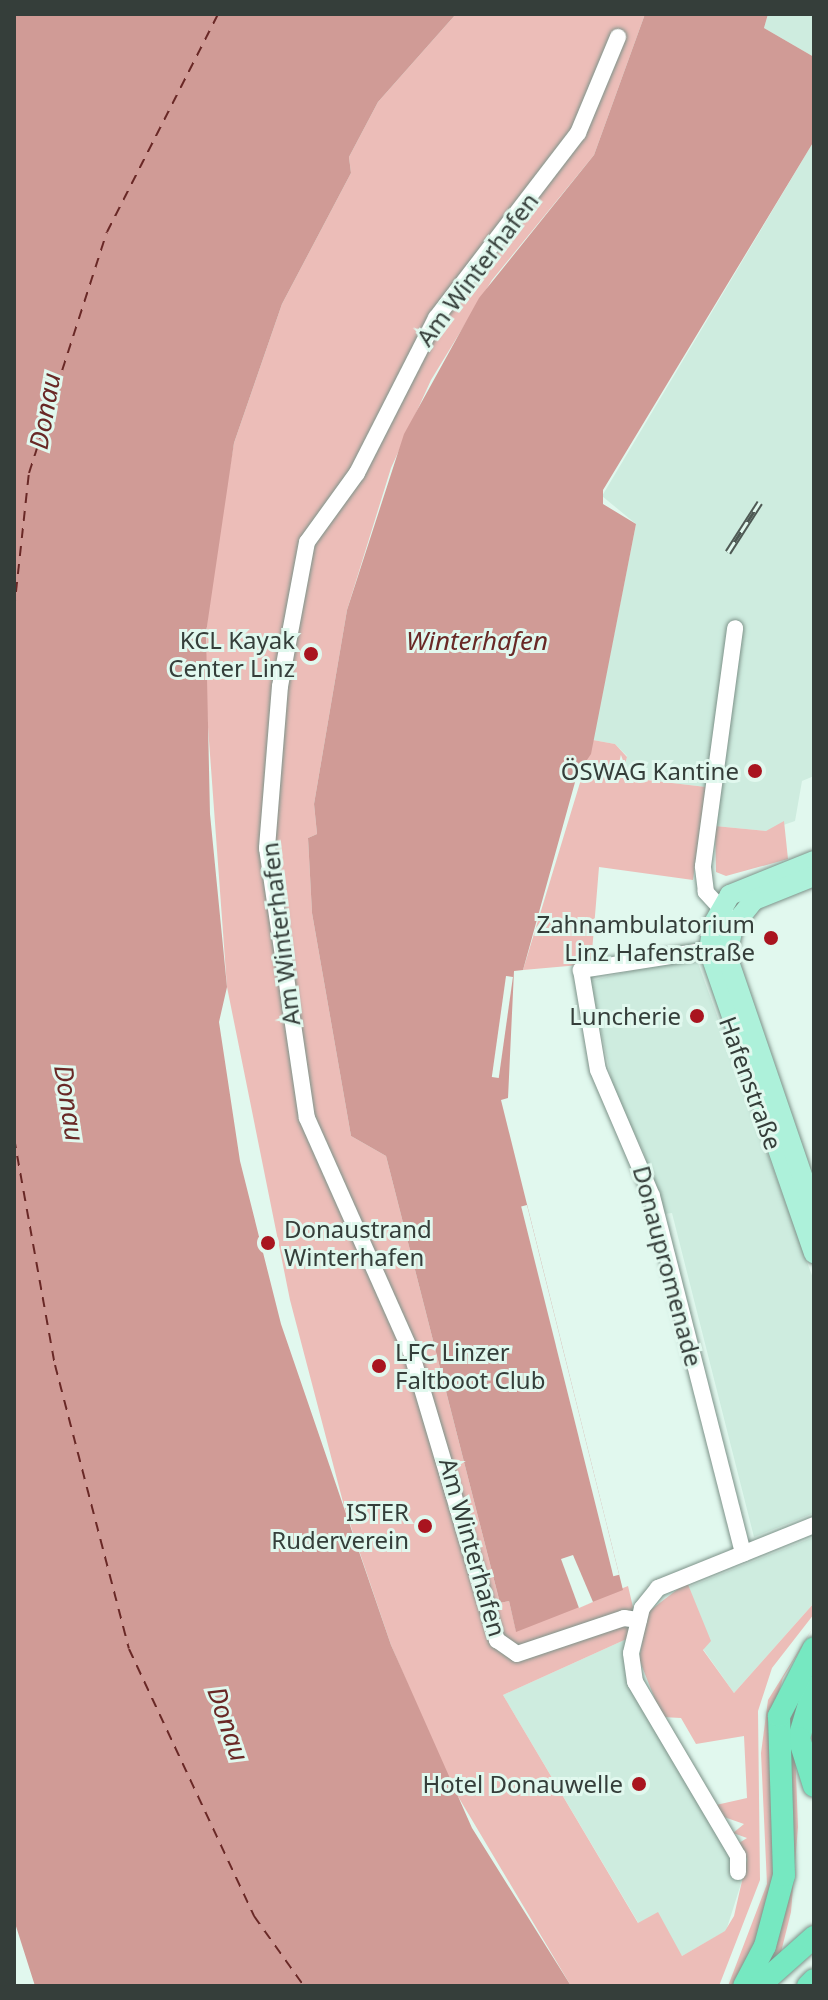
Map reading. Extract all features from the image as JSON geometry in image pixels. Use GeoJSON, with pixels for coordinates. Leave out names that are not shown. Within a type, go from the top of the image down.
{"type":"FeatureCollection","features":[{"type":"Feature","properties":{"kind":"highway"},"geometry":{"type":"LineString","coordinates":[[744,1986],[769,1935],[784,1875],[779,1716],[814,1648]]}},
{"type":"Feature","properties":{"kind":"highway"},"geometry":{"type":"LineString","coordinates":[[814,1687],[799,1738],[814,1786]]}},
{"type":"Feature","properties":{"kind":"highway"},"geometry":{"type":"LineString","coordinates":[[759,1986],[814,1937]]}},
{"type":"Feature","properties":{"kind":"highway"},"geometry":{"type":"LineString","coordinates":[[808,1986],[814,1980]]}},
{"type":"Feature","properties":{"kind":"main road"},"geometry":{"type":"LineString","coordinates":[[709,950],[728,915],[753,881],[814,861]]}},
{"type":"Feature","properties":{"kind":"main road"},"geometry":{"type":"LineString","coordinates":[[728,915],[762,894],[814,876]]}},
{"type":"Feature","properties":{"kind":"main road","name":"Hafenstraße"},"geometry":{"type":"LineString","coordinates":[[728,915],[729,976],[814,1210]]}},
{"type":"Feature","properties":{"kind":"main road","name":"Hafenstraße"},"geometry":{"type":"LineString","coordinates":[[709,950],[814,1253]]}},
{"type":"Feature","properties":{"kind":"street","name":"Am Winterhafen"},"geometry":{"type":"LineString","coordinates":[[618,37],[569,148],[436,318],[357,473],[307,542],[280,686],[267,848],[307,1118],[411,1352],[497,1640],[517,1654],[624,1618],[639,1620]]}},
{"type":"Feature","properties":{"kind":"street"},"geometry":{"type":"LineString","coordinates":[[728,915],[704,888],[704,847],[735,628]]}},
{"type":"Feature","properties":{"kind":"street","name":"Donaupromenade"},"geometry":{"type":"LineString","coordinates":[[709,950],[581,970],[598,1070],[652,1196],[743,1554]]}},
{"type":"Feature","properties":{"kind":"street"},"geometry":{"type":"LineString","coordinates":[[738,1872],[738,1856],[633,1676],[639,1620],[658,1588],[814,1525]]}},
{"type":"Feature","properties":{"kind":"shaded area"},"geometry":{"type":"Polygon","coordinates":[[[456,14],[645,14],[594,155],[492,280],[431,380],[391,468],[347,610],[314,804],[317,834],[308,838],[312,913],[351,1136],[386,1156],[500,1603],[509,1601],[516,1631],[628,1586],[633,1607],[631,1637],[503,1695],[638,1923],[658,1912],[682,1956],[725,1931],[734,1916],[747,1859],[739,1843],[747,1838],[733,1833],[744,1824],[724,1817],[716,1805],[747,1798],[744,1736],[696,1744],[681,1718],[662,1717],[639,1659],[648,1612],[687,1582],[711,1641],[703,1650],[734,1693],[814,1603],[814,1614],[772,1668],[758,1711],[760,1880],[719,1986],[571,1986],[450,1783],[391,1645],[344,1506],[290,1300],[227,987],[205,686],[208,595],[234,443],[282,304],[351,173],[349,157],[378,102],[456,14]]]}},
{"type":"Feature","properties":{"kind":"shaded area"},"geometry":{"type":"Polygon","coordinates":[[[768,14],[814,14],[814,57],[764,28],[768,14]]]}},
{"type":"Feature","properties":{"kind":"shaded area"},"geometry":{"type":"Polygon","coordinates":[[[814,141],[814,776],[802,781],[795,821],[766,831],[715,826],[743,626],[729,624],[706,787],[621,777],[627,756],[615,744],[593,740],[636,524],[602,496],[814,141]]]}},
{"type":"Feature","properties":{"kind":"shaded area"},"geometry":{"type":"Polygon","coordinates":[[[593,740],[615,744],[627,757],[621,777],[706,787],[693,880],[599,867],[591,964],[523,970],[593,740]]]}},
{"type":"Feature","properties":{"kind":"shaded area"},"geometry":{"type":"Polygon","coordinates":[[[784,821],[788,859],[726,876],[716,872],[715,826],[766,831],[784,821]]]}},
{"type":"Feature","properties":{"kind":"shaded area"},"geometry":{"type":"Polygon","coordinates":[[[695,955],[814,1281],[814,1513],[754,1537],[672,1213],[664,1214],[643,1150],[615,1095],[590,981],[695,955]]]}},
{"type":"Feature","properties":{"kind":"shaded area"},"geometry":{"type":"Polygon","coordinates":[[[814,1537],[814,1603],[734,1693],[703,1649],[689,1587],[814,1537]]]}},
{"type":"Feature","properties":{"kind":"shaded area"},"geometry":{"type":"Polygon","coordinates":[[[814,1626],[783,1678],[769,1725],[778,1856],[767,1919],[735,1986],[728,1986],[767,1884],[761,1753],[768,1700],[814,1626]]]}},
{"type":"Feature","properties":{"kind":"shaded area"},"geometry":{"type":"Polygon","coordinates":[[[631,1637],[627,1652],[745,1871],[726,1931],[682,1956],[639,1924],[503,1695],[631,1637]]]}},
{"type":"Feature","properties":{"kind":"shaded area"},"geometry":{"type":"Polygon","coordinates":[[[814,1660],[794,1723],[798,1827],[791,1912],[781,1952],[763,1967],[777,1935],[785,1717],[814,1660]]]}},
{"type":"Feature","properties":{"kind":"water","name":"Donau"},"geometry":{"type":"Polygon","coordinates":[[[14,14],[456,14],[378,102],[349,157],[351,173],[282,304],[234,443],[206,633],[210,814],[227,987],[219,1022],[240,1161],[281,1324],[391,1645],[472,1828],[571,1986],[35,1986],[14,1920],[14,14]]]}},
{"type":"Feature","properties":{"kind":"water","name":"Winterhafen"},"geometry":{"type":"Polygon","coordinates":[[[645,14],[768,14],[764,28],[814,57],[814,141],[603,490],[603,504],[636,524],[591,754],[577,775],[523,970],[514,971],[508,1098],[501,1100],[623,1590],[516,1632],[509,1601],[500,1603],[386,1156],[351,1136],[312,913],[308,838],[317,834],[314,804],[347,610],[404,434],[479,298],[594,155],[645,14]]]}},
{"type":"Feature","properties":{"kind":"pier"},"geometry":{"type":"Polygon","coordinates":[[[506,976],[513,977],[499,1078],[492,1077],[506,976]]]}},
{"type":"Feature","properties":{"kind":"pier"},"geometry":{"type":"Polygon","coordinates":[[[527,1205],[619,1575],[613,1576],[521,1206],[527,1205]]]}},
{"type":"Feature","properties":{"kind":"pier"},"geometry":{"type":"Polygon","coordinates":[[[573,1555],[593,1602],[579,1608],[561,1559],[573,1555]]]}},
{"type":"Feature","properties":{"kind":"ferry route"},"geometry":{"type":"LineString","coordinates":[[14,610],[29,473],[107,232],[218,14]]}},
{"type":"Feature","properties":{"kind":"ferry route"},"geometry":{"type":"LineString","coordinates":[[14,1138],[55,1365],[129,1649],[254,1916],[304,1986]]}},
{"type":"Feature","properties":{"kind":"railway"},"geometry":{"type":"LineString","coordinates":[[728,552],[760,502]]}},
{"type":"Feature","properties":{"kind":"place","name":"KCL Kayak Center Linz"},"geometry":{"type":"Point","coordinates":[311,654]}},
{"type":"Feature","properties":{"kind":"place","name":"ÖSWAG Kantine"},"geometry":{"type":"Point","coordinates":[755,771]}},
{"type":"Feature","properties":{"kind":"place","name":"Zahnambulatorium Linz Hafenstraße"},"geometry":{"type":"Point","coordinates":[771,938]}},
{"type":"Feature","properties":{"kind":"place","name":"Luncherie"},"geometry":{"type":"Point","coordinates":[697,1016]}},
{"type":"Feature","properties":{"kind":"place","name":"Donaustrand Winterhafen"},"geometry":{"type":"Point","coordinates":[268,1243]}},
{"type":"Feature","properties":{"kind":"place","name":"LFC Linzer Faltboot Club"},"geometry":{"type":"Point","coordinates":[379,1366]}},
{"type":"Feature","properties":{"kind":"place","name":"ISTER Ruderverein"},"geometry":{"type":"Point","coordinates":[425,1526]}},
{"type":"Feature","properties":{"kind":"place","name":"Hotel Donauwelle"},"geometry":{"type":"Point","coordinates":[639,1784]}}]}
